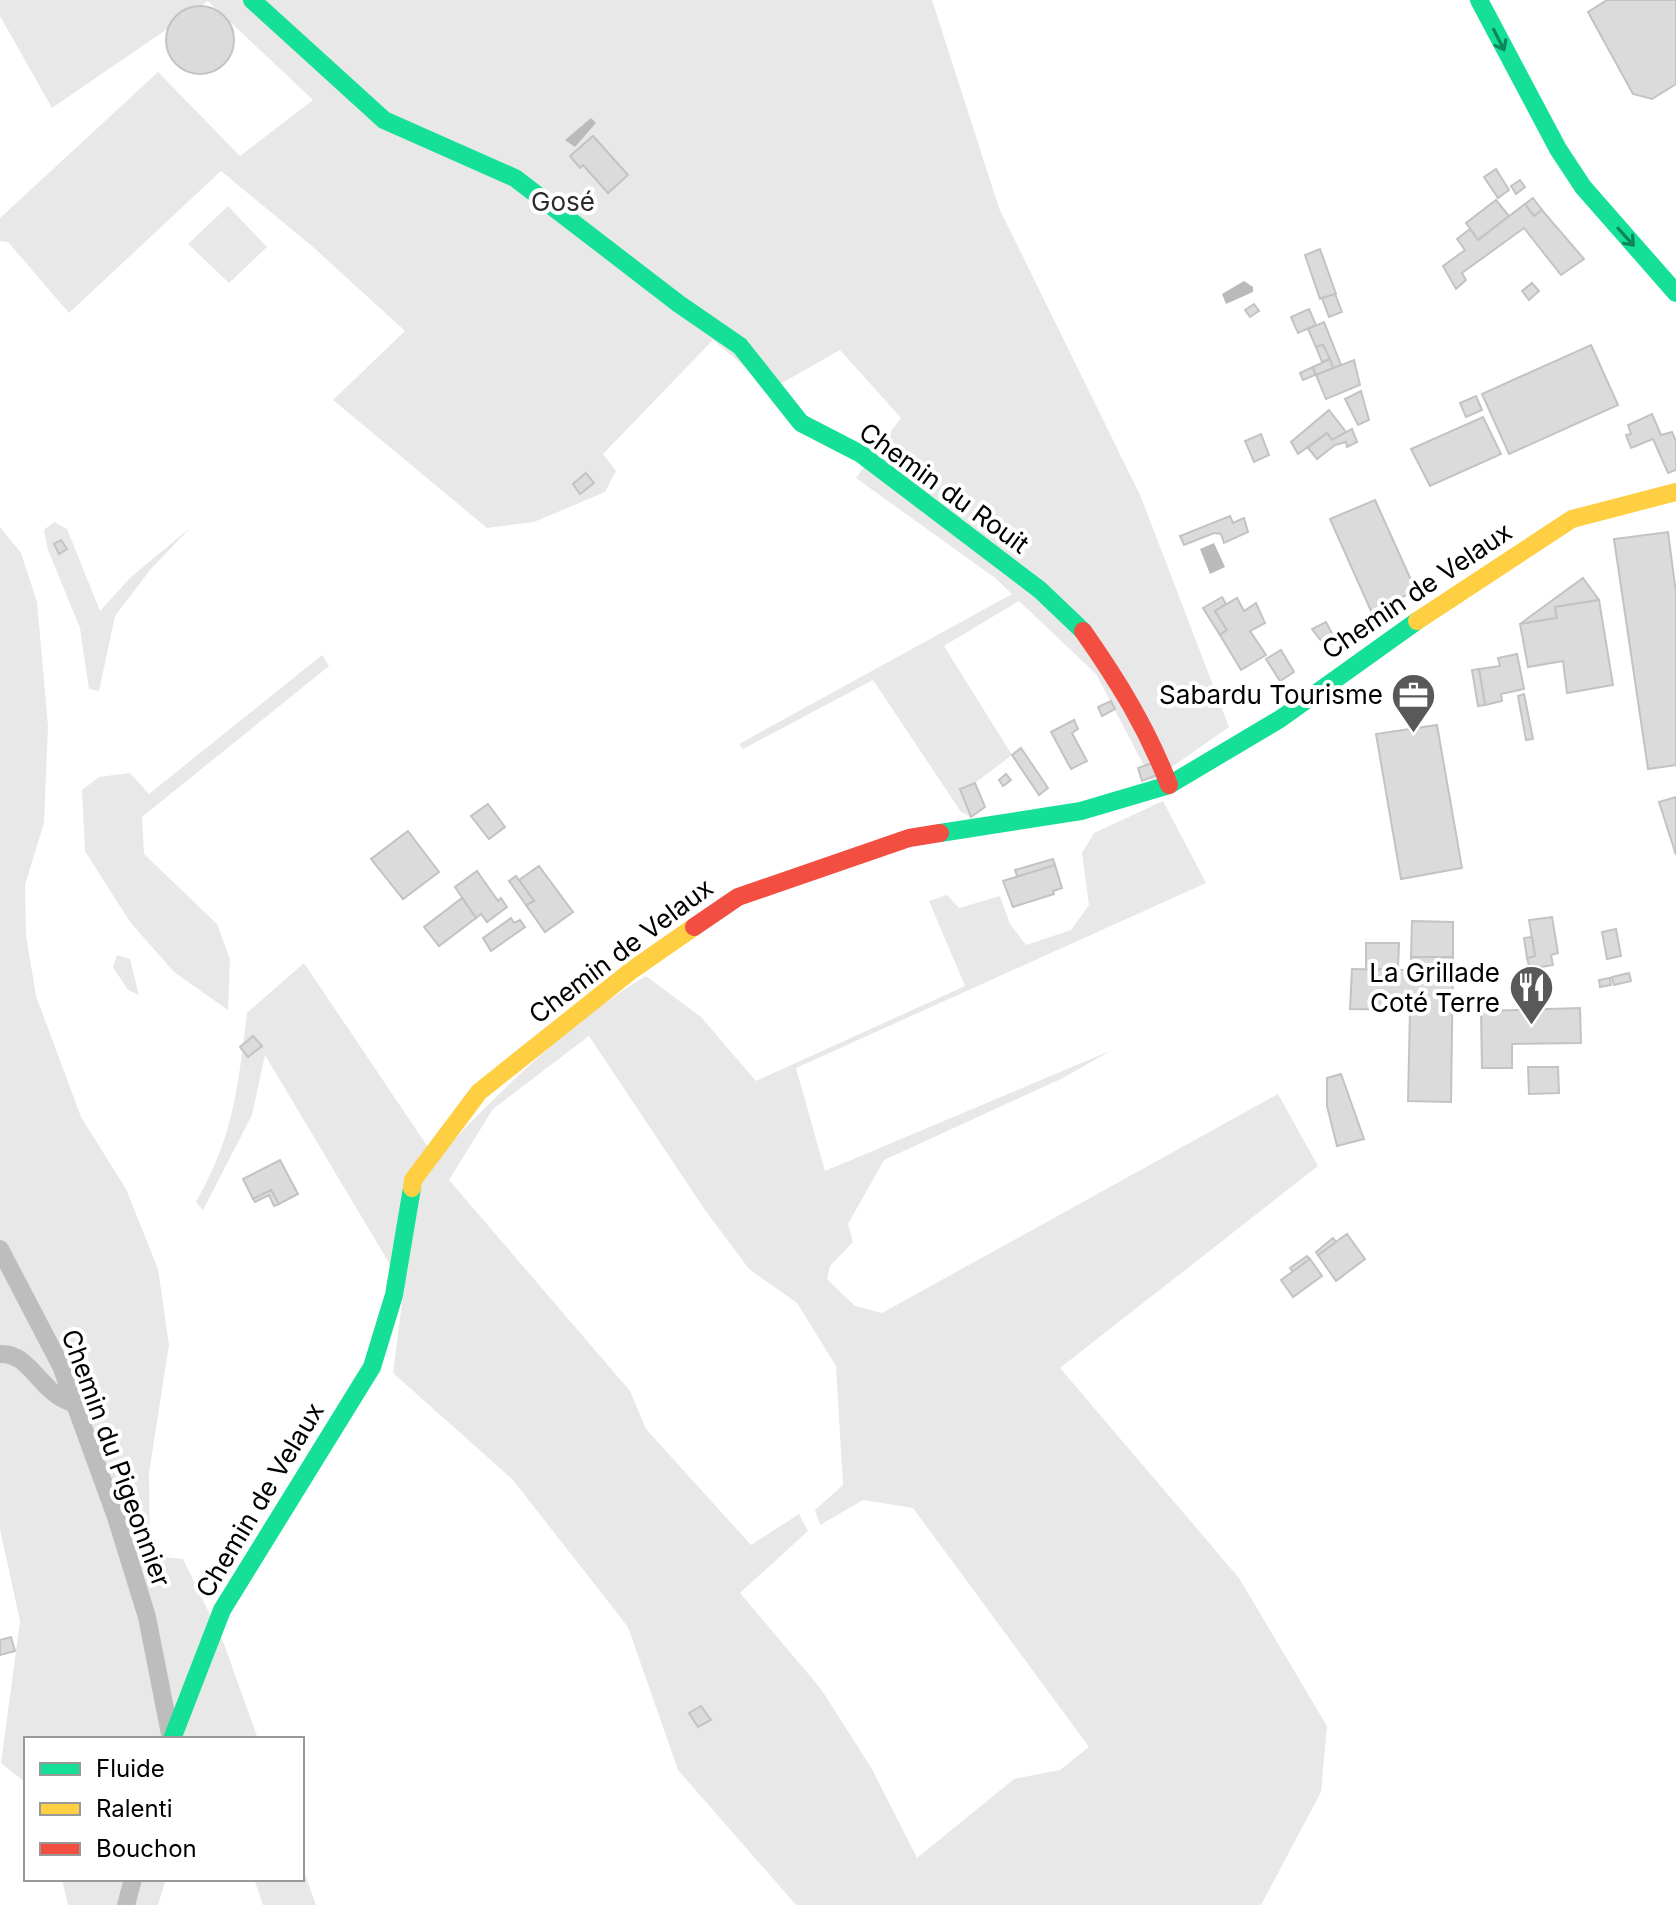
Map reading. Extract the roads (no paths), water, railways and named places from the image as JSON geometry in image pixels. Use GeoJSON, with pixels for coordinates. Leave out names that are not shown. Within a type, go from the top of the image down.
{"type":"FeatureCollection","features":[{"type":"Feature","properties":{"kind":"street","name":"Chemin du Rouit"},"geometry":{"type":"LineString","coordinates":[[252,0],[384,120],[442,143],[515,178],[679,304],[740,346],[801,423],[861,454],[1040,590],[1081,628],[1110,667],[1149,733],[1169,785]]}},
{"type":"Feature","properties":{"kind":"street"},"geometry":{"type":"LineString","coordinates":[[1479,0],[1558,149],[1583,187],[1676,293]]}},
{"type":"Feature","properties":{"kind":"street"},"geometry":{"type":"LineString","coordinates":[[1496,0],[1576,151],[1611,197],[1676,268]]}},
{"type":"Feature","properties":{"kind":"street","name":"Chemin de Velaux"},"geometry":{"type":"LineString","coordinates":[[173,1737],[222,1610],[372,1367],[394,1295],[413,1180],[479,1092],[632,970],[738,897],[909,838],[1081,811],[1169,785],[1280,719],[1464,588],[1572,519],[1676,492]]}},
{"type":"Feature","properties":{"kind":"street","name":"Chemin du Pigeonnier"},"geometry":{"type":"LineString","coordinates":[[0,1249],[61,1366],[116,1517],[147,1617],[172,1737]]}},
{"type":"Feature","properties":{"kind":"street"},"geometry":{"type":"LineString","coordinates":[[0,1354],[10,1353],[22,1360],[58,1399],[74,1403]]}},
{"type":"Feature","properties":{"kind":"street"},"geometry":{"type":"LineString","coordinates":[[126,1905],[132,1881]]}},
{"type":"Feature","properties":{"kind":"place","name":"Sabardu Tourisme"},"geometry":{"type":"Point","coordinates":[1414,734]}},
{"type":"Feature","properties":{"kind":"place","name":"La Grillade Coté Terre"},"geometry":{"type":"Point","coordinates":[1531,1027]}},
{"type":"Feature","properties":{"kind":"park label","name":"Gosé"},"geometry":{"type":"Point","coordinates":[563,202]}}]}
